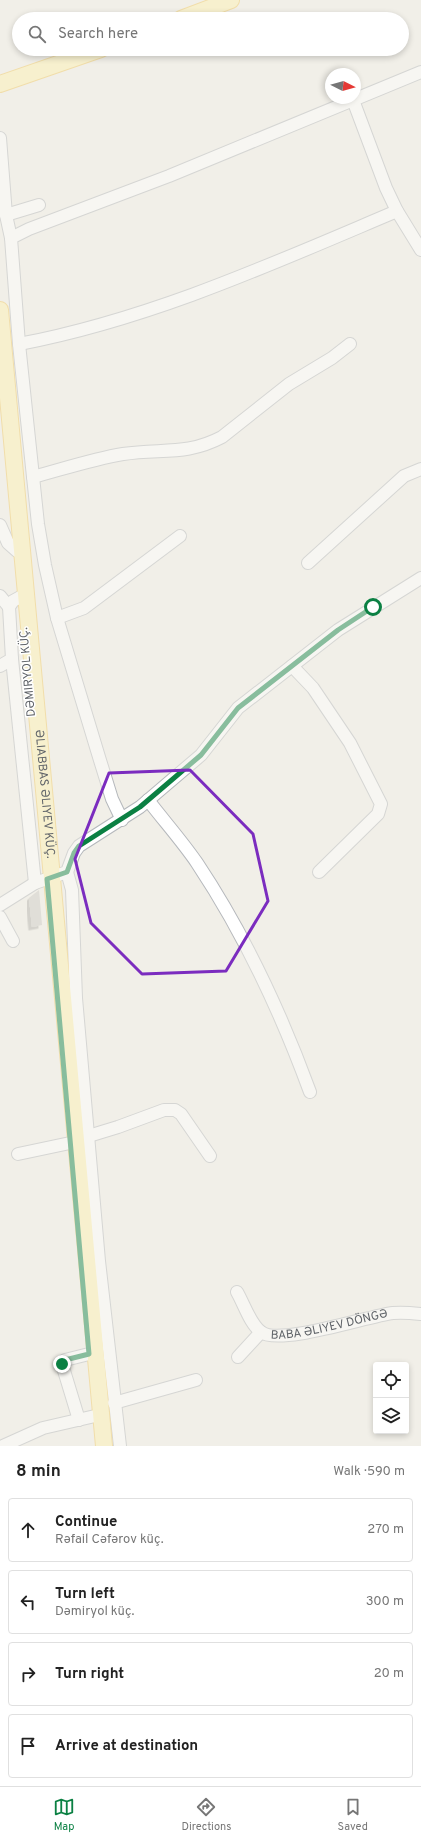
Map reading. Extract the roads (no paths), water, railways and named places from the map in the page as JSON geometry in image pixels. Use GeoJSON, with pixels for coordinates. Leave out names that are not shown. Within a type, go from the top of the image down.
{"type":"FeatureCollection","features":[{"type":"Feature","properties":{"kind":"main road"},"geometry":{"type":"LineString","coordinates":[[199,12],[231,0]]}},
{"type":"Feature","properties":{"kind":"main road"},"geometry":{"type":"LineString","coordinates":[[1,80],[78,56]]}},
{"type":"Feature","properties":{"kind":"main road","name":"ƏLIABBAS ƏLIYEV KÜÇ."},"geometry":{"type":"LineString","coordinates":[[0,310],[50,878],[79,1140],[104,1446]]}},
{"type":"Feature","properties":{"kind":"main road","name":"DƏMIRYOL KÜÇ."},"geometry":{"type":"LineString","coordinates":[[0,377],[16,551],[22,596],[50,878]]}},
{"type":"Feature","properties":{"kind":"main road"},"geometry":{"type":"LineString","coordinates":[[79,1140],[89,1354],[98,1446]]}},
{"type":"Feature","properties":{"kind":"street"},"geometry":{"type":"LineString","coordinates":[[361,97],[421,72]]}},
{"type":"Feature","properties":{"kind":"street"},"geometry":{"type":"LineString","coordinates":[[11,238],[29,229],[169,176],[344,104]]}},
{"type":"Feature","properties":{"kind":"street"},"geometry":{"type":"LineString","coordinates":[[355,104],[386,188],[397,211],[421,250]]}},
{"type":"Feature","properties":{"kind":"street"},"geometry":{"type":"LineString","coordinates":[[0,138],[6,215],[11,238],[10,249],[33,477],[45,565],[57,618],[107,783],[122,820]]}},
{"type":"Feature","properties":{"kind":"street"},"geometry":{"type":"LineString","coordinates":[[6,215],[39,205]]}},
{"type":"Feature","properties":{"kind":"street"},"geometry":{"type":"LineString","coordinates":[[19,344],[85,329],[134,314],[248,273],[397,211]]}},
{"type":"Feature","properties":{"kind":"street"},"geometry":{"type":"LineString","coordinates":[[33,477],[122,454],[189,450],[211,443],[222,437],[289,384],[332,358],[350,344]]}},
{"type":"Feature","properties":{"kind":"street"},"geometry":{"type":"LineString","coordinates":[[308,563],[404,476],[421,469]]}},
{"type":"Feature","properties":{"kind":"street"},"geometry":{"type":"LineString","coordinates":[[1,532],[10,546],[16,551]]}},
{"type":"Feature","properties":{"kind":"street"},"geometry":{"type":"LineString","coordinates":[[57,618],[84,608],[180,536]]}},
{"type":"Feature","properties":{"kind":"street"},"geometry":{"type":"LineString","coordinates":[[0,905],[50,878],[79,846],[122,820],[148,800],[201,755],[238,708],[338,630],[421,578]]}},
{"type":"Feature","properties":{"kind":"street"},"geometry":{"type":"LineString","coordinates":[[0,596],[9,607],[12,659],[50,878]]}},
{"type":"Feature","properties":{"kind":"street"},"geometry":{"type":"LineString","coordinates":[[9,607],[13,601],[22,596]]}},
{"type":"Feature","properties":{"kind":"street"},"geometry":{"type":"LineString","coordinates":[[0,666],[12,659]]}},
{"type":"Feature","properties":{"kind":"street"},"geometry":{"type":"LineString","coordinates":[[292,666],[313,688],[350,743],[381,804],[378,814],[318,872]]}},
{"type":"Feature","properties":{"kind":"street"},"geometry":{"type":"LineString","coordinates":[[148,800],[196,861],[239,935],[283,1023],[310,1092]]}},
{"type":"Feature","properties":{"kind":"street"},"geometry":{"type":"LineString","coordinates":[[0,917],[13,941]]}},
{"type":"Feature","properties":{"kind":"street"},"geometry":{"type":"LineString","coordinates":[[18,1154],[79,1140],[164,1110],[175,1110],[181,1114],[210,1156]]}},
{"type":"Feature","properties":{"kind":"street"},"geometry":{"type":"LineString","coordinates":[[79,1140],[99,1261],[120,1446]]}},
{"type":"Feature","properties":{"kind":"street","name":"BABA ƏLIYEV DÖNGƏ"},"geometry":{"type":"LineString","coordinates":[[238,1292],[254,1324],[261,1332],[270,1336],[285,1336],[395,1313],[421,1314]]}},
{"type":"Feature","properties":{"kind":"street"},"geometry":{"type":"LineString","coordinates":[[238,1357],[261,1332]]}},
{"type":"Feature","properties":{"kind":"street"},"geometry":{"type":"LineString","coordinates":[[79,1420],[62,1364],[65,1360],[89,1354]]}},
{"type":"Feature","properties":{"kind":"street"},"geometry":{"type":"LineString","coordinates":[[114,1403],[196,1380]]}},
{"type":"Feature","properties":{"kind":"street"},"geometry":{"type":"LineString","coordinates":[[3,1446],[43,1428],[95,1416]]}}]}
